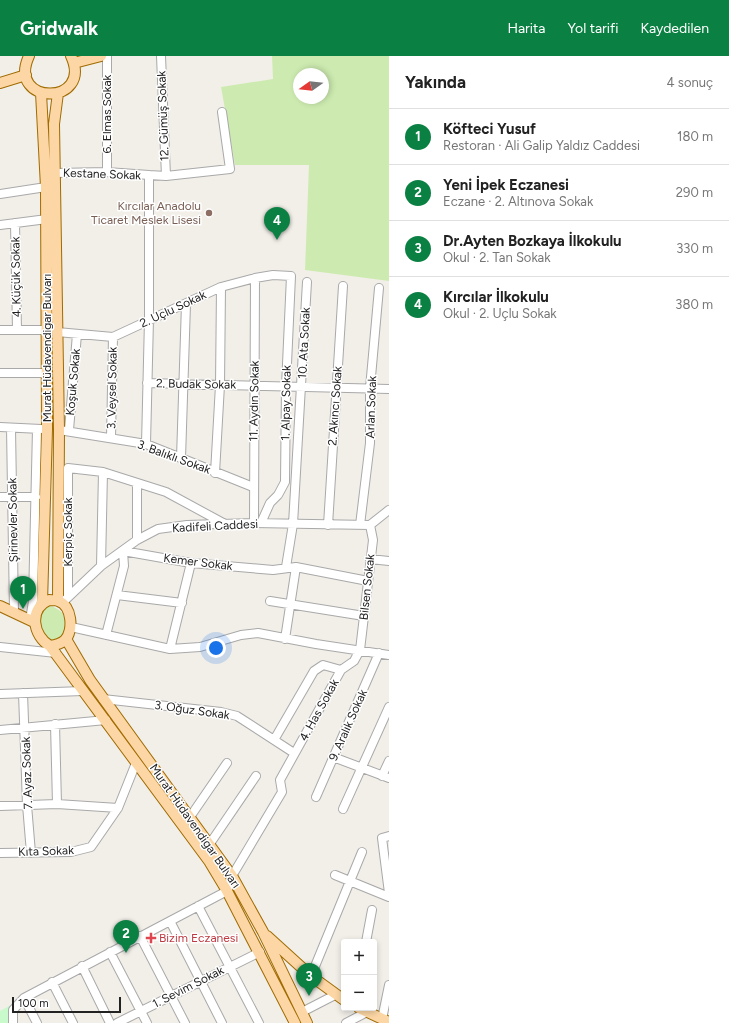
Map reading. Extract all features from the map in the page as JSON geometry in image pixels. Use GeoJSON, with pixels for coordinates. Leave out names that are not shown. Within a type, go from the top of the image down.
{"type":"FeatureCollection","features":[{"type":"Feature","properties":{"kind":"main road"},"geometry":{"type":"LineString","coordinates":[[29,56],[26,63],[26,76],[31,86],[46,94],[58,93],[69,86],[73,79],[73,59],[101,56]]}},
{"type":"Feature","properties":{"kind":"main road"},"geometry":{"type":"LineString","coordinates":[[0,83],[26,76]]}},
{"type":"Feature","properties":{"kind":"main road","name":"Murat Hüdavendigar Bulvarı"},"geometry":{"type":"LineString","coordinates":[[41,92],[52,331],[64,430],[63,600]]}},
{"type":"Feature","properties":{"kind":"main road","name":"Murat Hüdavendigar Bulvarı"},"geometry":{"type":"LineString","coordinates":[[42,603],[42,429],[52,331],[55,173],[54,124],[58,93]]}},
{"type":"Feature","properties":{"kind":"main road"},"geometry":{"type":"LineString","coordinates":[[0,606],[32,621],[44,642],[53,649],[66,639],[71,627],[70,618],[63,600],[49,600],[42,603],[32,621]]}},
{"type":"Feature","properties":{"kind":"main road","name":"Murat Hüdavendigar Bulvarı"},"geometry":{"type":"LineString","coordinates":[[66,639],[103,699],[232,876],[263,932],[307,1023]]}},
{"type":"Feature","properties":{"kind":"main road","name":"Murat Hüdavendigar Bulvarı"},"geometry":{"type":"LineString","coordinates":[[53,649],[209,861],[227,890],[260,952],[295,1023]]}},
{"type":"Feature","properties":{"kind":"main road"},"geometry":{"type":"LineString","coordinates":[[263,932],[311,976],[340,997]]}},
{"type":"Feature","properties":{"kind":"main road"},"geometry":{"type":"LineString","coordinates":[[365,1011],[386,1020]]}},
{"type":"Feature","properties":{"kind":"street","name":"6. Elmas Sokak"},"geometry":{"type":"LineString","coordinates":[[106,172],[107,56]]}},
{"type":"Feature","properties":{"kind":"street","name":"12. Gümüş Sokak"},"geometry":{"type":"LineString","coordinates":[[161,56],[166,176]]}},
{"type":"Feature","properties":{"kind":"street","name":"Kestane Sokak"},"geometry":{"type":"LineString","coordinates":[[55,173],[106,172],[166,176],[230,169],[222,112]]}},
{"type":"Feature","properties":{"kind":"street"},"geometry":{"type":"LineString","coordinates":[[146,444],[149,319],[149,175]]}},
{"type":"Feature","properties":{"kind":"street","name":"Kestane Sokak"},"geometry":{"type":"LineString","coordinates":[[0,194],[46,187]]}},
{"type":"Feature","properties":{"kind":"street"},"geometry":{"type":"LineString","coordinates":[[0,225],[47,219]]}},
{"type":"Feature","properties":{"kind":"street","name":"4. Küçük Sokak"},"geometry":{"type":"LineString","coordinates":[[15,223],[17,330]]}},
{"type":"Feature","properties":{"kind":"street","name":"2. Uçlu Sokak"},"geometry":{"type":"LineString","coordinates":[[113,337],[149,319],[186,304],[221,286],[273,275],[291,276]]}},
{"type":"Feature","properties":{"kind":"street","name":"1. Alpay Sokak"},"geometry":{"type":"LineString","coordinates":[[257,523],[270,503],[278,495],[285,482],[286,386],[291,276]]}},
{"type":"Feature","properties":{"kind":"street","name":"11. Aydın Sokak"},"geometry":{"type":"LineString","coordinates":[[255,278],[253,487],[257,523]]}},
{"type":"Feature","properties":{"kind":"street","name":"10. Ata Sokak"},"geometry":{"type":"LineString","coordinates":[[286,567],[293,524],[307,282]]}},
{"type":"Feature","properties":{"kind":"street"},"geometry":{"type":"LineString","coordinates":[[215,473],[220,385],[221,286]]}},
{"type":"Feature","properties":{"kind":"street","name":"2. Akıncı Sokak"},"geometry":{"type":"LineString","coordinates":[[328,525],[343,286]]}},
{"type":"Feature","properties":{"kind":"street","name":"Arlan Sokak"},"geometry":{"type":"LineString","coordinates":[[360,526],[370,443],[370,388],[379,288]]}},
{"type":"Feature","properties":{"kind":"street"},"geometry":{"type":"LineString","coordinates":[[181,458],[186,304]]}},
{"type":"Feature","properties":{"kind":"street"},"geometry":{"type":"LineString","coordinates":[[0,330],[52,331],[113,337]]}},
{"type":"Feature","properties":{"kind":"street","name":"Koşuk Sokak"},"geometry":{"type":"LineString","coordinates":[[64,430],[78,334]]}},
{"type":"Feature","properties":{"kind":"street","name":"3. Veysel Sokak"},"geometry":{"type":"LineString","coordinates":[[111,438],[113,337]]}},
{"type":"Feature","properties":{"kind":"street"},"geometry":{"type":"LineString","coordinates":[[0,373],[47,373]]}},
{"type":"Feature","properties":{"kind":"street","name":"2. Budak Sokak"},"geometry":{"type":"LineString","coordinates":[[147,383],[389,389]]}},
{"type":"Feature","properties":{"kind":"street"},"geometry":{"type":"LineString","coordinates":[[0,427],[42,429],[36,497],[32,621]]}},
{"type":"Feature","properties":{"kind":"street","name":"Şirinevler Sokak"},"geometry":{"type":"LineString","coordinates":[[11,428],[14,612]]}},
{"type":"Feature","properties":{"kind":"street","name":"3. Balıklı Sokak"},"geometry":{"type":"LineString","coordinates":[[64,430],[146,444],[253,487]]}},
{"type":"Feature","properties":{"kind":"street","name":"Kerpiç Sokak"},"geometry":{"type":"LineString","coordinates":[[63,600],[68,468],[103,472]]}},
{"type":"Feature","properties":{"kind":"street"},"geometry":{"type":"LineString","coordinates":[[101,566],[103,472],[166,492],[226,524]]}},
{"type":"Feature","properties":{"kind":"street"},"geometry":{"type":"LineString","coordinates":[[137,484],[137,540]]}},
{"type":"Feature","properties":{"kind":"street"},"geometry":{"type":"LineString","coordinates":[[0,497],[36,497]]}},
{"type":"Feature","properties":{"kind":"street"},"geometry":{"type":"LineString","coordinates":[[370,525],[389,510]]}},
{"type":"Feature","properties":{"kind":"street","name":"Kadifeli Caddesi"},"geometry":{"type":"LineString","coordinates":[[63,600],[101,566],[137,540],[158,529],[187,525],[257,523],[370,525]]}},
{"type":"Feature","properties":{"kind":"street","name":"Bilsen Sokak"},"geometry":{"type":"LineString","coordinates":[[360,650],[373,540],[370,525]]}},
{"type":"Feature","properties":{"kind":"street"},"geometry":{"type":"LineString","coordinates":[[106,635],[124,566],[123,551]]}},
{"type":"Feature","properties":{"kind":"street","name":"Kemer Sokak"},"geometry":{"type":"LineString","coordinates":[[123,551],[191,563],[273,570],[286,567],[296,567],[368,581]]}},
{"type":"Feature","properties":{"kind":"street"},"geometry":{"type":"LineString","coordinates":[[370,559],[389,561]]}},
{"type":"Feature","properties":{"kind":"street"},"geometry":{"type":"LineString","coordinates":[[170,649],[191,563]]}},
{"type":"Feature","properties":{"kind":"street"},"geometry":{"type":"LineString","coordinates":[[285,639],[296,567]]}},
{"type":"Feature","properties":{"kind":"street"},"geometry":{"type":"LineString","coordinates":[[117,595],[182,603]]}},
{"type":"Feature","properties":{"kind":"street"},"geometry":{"type":"LineString","coordinates":[[270,601],[291,603],[364,616]]}},
{"type":"Feature","properties":{"kind":"street"},"geometry":{"type":"LineString","coordinates":[[71,627],[170,649],[200,647],[241,635],[258,632],[285,639],[379,653],[389,656]]}},
{"type":"Feature","properties":{"kind":"street"},"geometry":{"type":"LineString","coordinates":[[0,647],[53,649]]}},
{"type":"Feature","properties":{"kind":"street","name":"4. Has Sokak"},"geometry":{"type":"LineString","coordinates":[[227,890],[232,876],[282,792],[280,780],[294,753],[341,670],[354,661],[360,650]]}},
{"type":"Feature","properties":{"kind":"street","name":"9. Aralık Sokak"},"geometry":{"type":"LineString","coordinates":[[316,797],[379,653]]}},
{"type":"Feature","properties":{"kind":"street"},"geometry":{"type":"LineString","coordinates":[[274,740],[314,672],[323,665],[341,670]]}},
{"type":"Feature","properties":{"kind":"street"},"geometry":{"type":"LineString","coordinates":[[0,694],[83,691]]}},
{"type":"Feature","properties":{"kind":"street","name":"7. Ayaz Sokak"},"geometry":{"type":"LineString","coordinates":[[23,693],[27,805],[31,853]]}},
{"type":"Feature","properties":{"kind":"street","name":"3. Oğuz Sokak"},"geometry":{"type":"LineString","coordinates":[[103,699],[221,712],[237,716],[294,753]]}},
{"type":"Feature","properties":{"kind":"street"},"geometry":{"type":"LineString","coordinates":[[343,809],[363,768],[389,707]]}},
{"type":"Feature","properties":{"kind":"street"},"geometry":{"type":"LineString","coordinates":[[0,730],[106,720]]}},
{"type":"Feature","properties":{"kind":"street"},"geometry":{"type":"LineString","coordinates":[[56,724],[57,804]]}},
{"type":"Feature","properties":{"kind":"street"},"geometry":{"type":"LineString","coordinates":[[333,757],[386,777],[389,761]]}},
{"type":"Feature","properties":{"kind":"street","name":"Kıta Sokak"},"geometry":{"type":"LineString","coordinates":[[0,853],[71,852],[91,847],[118,808],[136,763]]}},
{"type":"Feature","properties":{"kind":"street"},"geometry":{"type":"LineString","coordinates":[[190,817],[227,763]]}},
{"type":"Feature","properties":{"kind":"street"},"geometry":{"type":"LineString","coordinates":[[209,845],[256,776]]}},
{"type":"Feature","properties":{"kind":"street"},"geometry":{"type":"LineString","coordinates":[[0,806],[57,804],[118,808]]}},
{"type":"Feature","properties":{"kind":"street"},"geometry":{"type":"LineString","coordinates":[[386,837],[389,893]]}},
{"type":"Feature","properties":{"kind":"street"},"geometry":{"type":"LineString","coordinates":[[311,976],[348,881],[362,852]]}},
{"type":"Feature","properties":{"kind":"street"},"geometry":{"type":"LineString","coordinates":[[335,876],[389,897]]}},
{"type":"Feature","properties":{"kind":"street"},"geometry":{"type":"LineString","coordinates":[[13,1023],[13,1010],[24,998],[227,890]]}},
{"type":"Feature","properties":{"kind":"street"},"geometry":{"type":"LineString","coordinates":[[198,906],[259,1023]]}},
{"type":"Feature","properties":{"kind":"street"},"geometry":{"type":"LineString","coordinates":[[367,939],[372,910]]}},
{"type":"Feature","properties":{"kind":"street"},"geometry":{"type":"LineString","coordinates":[[170,921],[222,1023]]}},
{"type":"Feature","properties":{"kind":"street"},"geometry":{"type":"LineString","coordinates":[[140,936],[185,1023]]}},
{"type":"Feature","properties":{"kind":"street"},"geometry":{"type":"LineString","coordinates":[[110,952],[147,1023]]}},
{"type":"Feature","properties":{"kind":"street","name":"1. Sevim Sokak"},"geometry":{"type":"LineString","coordinates":[[117,1023],[229,966],[260,952]]}},
{"type":"Feature","properties":{"kind":"street"},"geometry":{"type":"LineString","coordinates":[[82,966],[110,1023]]}},
{"type":"Feature","properties":{"kind":"street"},"geometry":{"type":"LineString","coordinates":[[52,982],[73,1023]]}},
{"type":"Feature","properties":{"kind":"street"},"geometry":{"type":"LineString","coordinates":[[386,1020],[389,985]]}},
{"type":"Feature","properties":{"kind":"street"},"geometry":{"type":"LineString","coordinates":[[302,1012],[340,997]]}},
{"type":"Feature","properties":{"kind":"street"},"geometry":{"type":"LineString","coordinates":[[24,998],[37,1023]]}},
{"type":"Feature","properties":{"kind":"street"},"geometry":{"type":"LineString","coordinates":[[346,1023],[362,1011]]}},
{"type":"Feature","properties":{"kind":"green space"},"geometry":{"type":"Polygon","coordinates":[[[272,56],[389,56],[389,281],[305,270],[309,165],[235,165],[221,87],[273,79],[272,56]]]}},
{"type":"Feature","properties":{"kind":"green space"},"geometry":{"type":"Polygon","coordinates":[[[51,606],[62,613],[67,623],[64,633],[53,641],[42,631],[39,619],[45,607],[51,606]]]}},
{"type":"Feature","properties":{"kind":"green space"},"geometry":{"type":"Polygon","coordinates":[[[11,1005],[12,1023],[0,1023],[0,1011],[11,1005]]]}},
{"type":"Feature","properties":{"kind":"place","name":"Kırcılar Anadolu Ticaret Meslek Lisesi"},"geometry":{"type":"Point","coordinates":[209,213]}},
{"type":"Feature","properties":{"kind":"place","name":"Kırcılar İlkokulu"},"geometry":{"type":"Point","coordinates":[277,240]}},
{"type":"Feature","properties":{"kind":"place","name":"Köfteci Yusuf"},"geometry":{"type":"Point","coordinates":[23,609]}},
{"type":"Feature","properties":{"kind":"place","name":"Bizim Eczanesi"},"geometry":{"type":"Point","coordinates":[151,938]}},
{"type":"Feature","properties":{"kind":"place","name":"Yeni İpek Eczanesi"},"geometry":{"type":"Point","coordinates":[126,953]}},
{"type":"Feature","properties":{"kind":"place","name":"Dr.Ayten Bozkaya İlkokulu"},"geometry":{"type":"Point","coordinates":[309,996]}}]}
